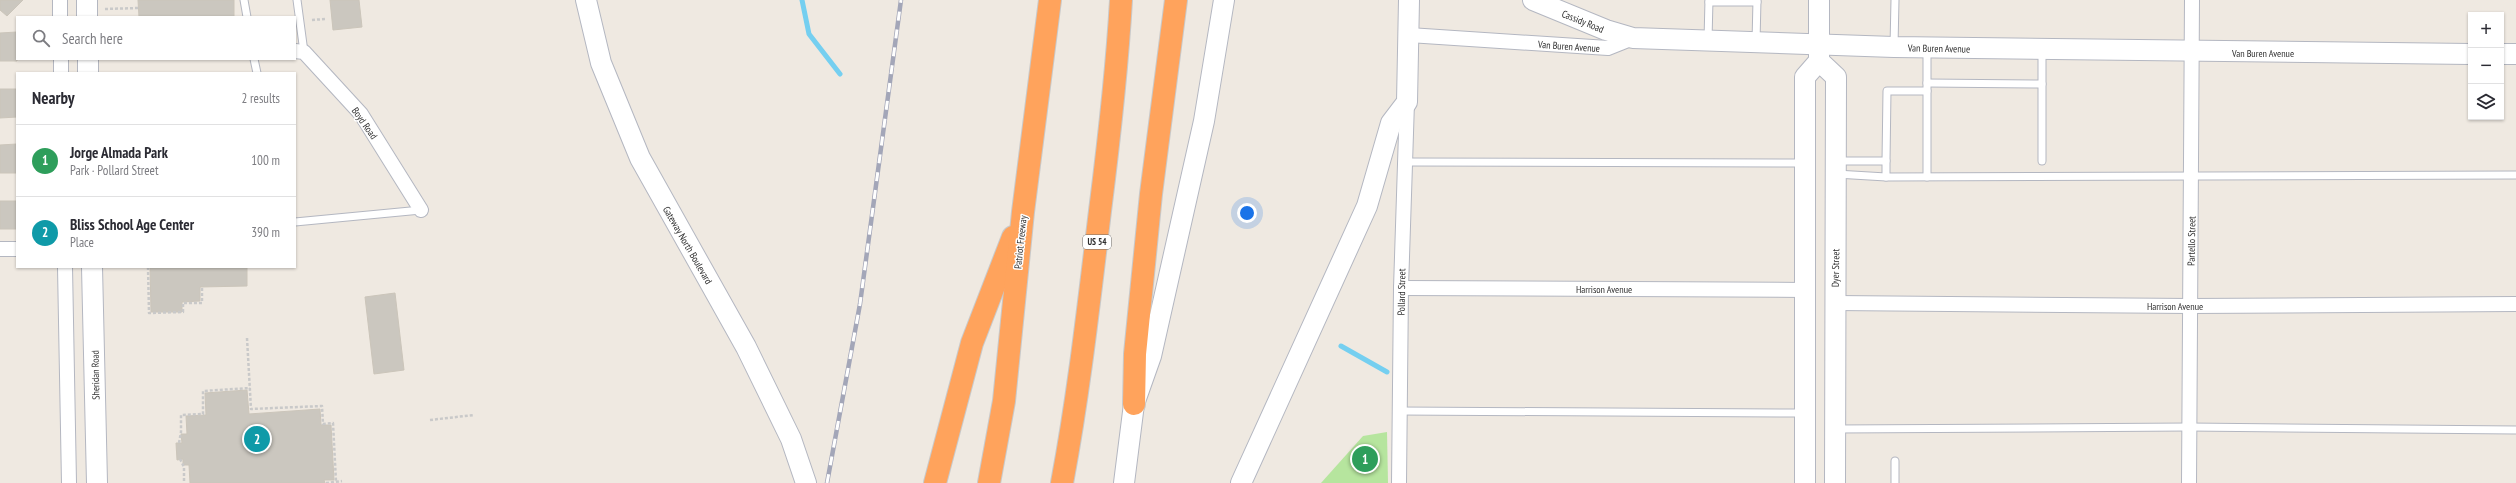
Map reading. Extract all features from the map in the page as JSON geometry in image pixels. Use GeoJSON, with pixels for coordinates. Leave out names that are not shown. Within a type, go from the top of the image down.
{"type":"FeatureCollection","features":[{"type":"Feature","properties":{"kind":"highway","name":"Patriot Freeway"},"geometry":{"type":"LineString","coordinates":[[989,483],[1004,401],[1023,212],[1050,0]]}},
{"type":"Feature","properties":{"kind":"highway","name":"US 54"},"geometry":{"type":"LineString","coordinates":[[1062,483],[1076,406],[1094,270],[1109,143],[1121,0]]}},
{"type":"Feature","properties":{"kind":"highway"},"geometry":{"type":"LineString","coordinates":[[1134,404],[1135,354],[1151,194],[1176,0]]}},
{"type":"Feature","properties":{"kind":"highway"},"geometry":{"type":"LineString","coordinates":[[935,483],[972,343],[1023,212]]}},
{"type":"Feature","properties":{"kind":"main road","name":"Gateway North Boulevard"},"geometry":{"type":"LineString","coordinates":[[586,0],[601,63],[622,118],[660,197],[704,272],[772,399],[791,439],[806,483]]}},
{"type":"Feature","properties":{"kind":"main road"},"geometry":{"type":"LineString","coordinates":[[1124,483],[1134,404],[1151,356],[1204,121],[1224,0]]}},
{"type":"Feature","properties":{"kind":"main road"},"geometry":{"type":"LineString","coordinates":[[1241,483],[1367,206],[1391,123],[1407,102],[1409,0]]}},
{"type":"Feature","properties":{"kind":"main road","name":"Cassidy Road"},"geometry":{"type":"LineString","coordinates":[[1533,0],[1555,5],[1606,30],[1633,38]]}},
{"type":"Feature","properties":{"kind":"main road"},"geometry":{"type":"LineString","coordinates":[[1805,483],[1805,77],[1819,52],[1818,0]]}},
{"type":"Feature","properties":{"kind":"main road","name":"Van Buren Avenue"},"geometry":{"type":"LineString","coordinates":[[1633,38],[1756,42],[1819,52],[1894,48],[1927,48],[2468,54]]}},
{"type":"Feature","properties":{"kind":"main road","name":"Dyer Street"},"geometry":{"type":"LineString","coordinates":[[1819,52],[1836,77],[1835,483]]}},
{"type":"Feature","properties":{"kind":"main road"},"geometry":{"type":"LineString","coordinates":[[2504,54],[2516,54]]}},
{"type":"Feature","properties":{"kind":"main road"},"geometry":{"type":"LineString","coordinates":[[88,60],[88,72]]}},
{"type":"Feature","properties":{"kind":"main road","name":"Sheridan Road"},"geometry":{"type":"LineString","coordinates":[[92,268],[97,483]]}},
{"type":"Feature","properties":{"kind":"main road"},"geometry":{"type":"LineString","coordinates":[[1806,410],[1815,425],[1818,483]]}},
{"type":"Feature","properties":{"kind":"street"},"geometry":{"type":"LineString","coordinates":[[60,0],[60,16]]}},
{"type":"Feature","properties":{"kind":"street","name":"Partello Street"},"geometry":{"type":"LineString","coordinates":[[2189,483],[2192,0]]}},
{"type":"Feature","properties":{"kind":"street","name":"Van Buren Avenue"},"geometry":{"type":"LineString","coordinates":[[1409,35],[1608,48],[1633,38]]}},
{"type":"Feature","properties":{"kind":"street","name":"Boyd Road"},"geometry":{"type":"LineString","coordinates":[[299,52],[361,114],[420,210]]}},
{"type":"Feature","properties":{"kind":"street"},"geometry":{"type":"LineString","coordinates":[[61,60],[61,72]]}},
{"type":"Feature","properties":{"kind":"street","name":"Pollard Street"},"geometry":{"type":"LineString","coordinates":[[1399,483],[1401,288],[1407,102]]}},
{"type":"Feature","properties":{"kind":"street"},"geometry":{"type":"LineString","coordinates":[[0,249],[16,249]]}},
{"type":"Feature","properties":{"kind":"street"},"geometry":{"type":"LineString","coordinates":[[65,268],[69,483]]}},
{"type":"Feature","properties":{"kind":"street","name":"Harrison Avenue"},"geometry":{"type":"LineString","coordinates":[[1401,288],[1806,290]]}},
{"type":"Feature","properties":{"kind":"street","name":"Harrison Avenue"},"geometry":{"type":"LineString","coordinates":[[1835,304],[2190,306],[2516,304]]}},
{"type":"Feature","properties":{"kind":"lane"},"geometry":{"type":"LineString","coordinates":[[244,0],[247,16]]}},
{"type":"Feature","properties":{"kind":"lane"},"geometry":{"type":"LineString","coordinates":[[297,0],[299,52]]}},
{"type":"Feature","properties":{"kind":"lane"},"geometry":{"type":"LineString","coordinates":[[1894,48],[1895,0]]}},
{"type":"Feature","properties":{"kind":"lane"},"geometry":{"type":"LineString","coordinates":[[1708,41],[1709,1],[1757,1],[1756,42]]}},
{"type":"Feature","properties":{"kind":"lane"},"geometry":{"type":"LineString","coordinates":[[1927,48],[1927,177]]}},
{"type":"Feature","properties":{"kind":"lane"},"geometry":{"type":"LineString","coordinates":[[2042,50],[2042,161]]}},
{"type":"Feature","properties":{"kind":"lane"},"geometry":{"type":"LineString","coordinates":[[254,60],[258,72]]}},
{"type":"Feature","properties":{"kind":"lane"},"geometry":{"type":"LineString","coordinates":[[1927,83],[2042,84]]}},
{"type":"Feature","properties":{"kind":"lane"},"geometry":{"type":"LineString","coordinates":[[1886,177],[1887,91],[1927,91]]}},
{"type":"Feature","properties":{"kind":"lane"},"geometry":{"type":"LineString","coordinates":[[1836,168],[1886,161]]}},
{"type":"Feature","properties":{"kind":"lane"},"geometry":{"type":"LineString","coordinates":[[1406,162],[1805,163]]}},
{"type":"Feature","properties":{"kind":"lane"},"geometry":{"type":"LineString","coordinates":[[1836,168],[1886,177],[2192,178],[2516,175]]}},
{"type":"Feature","properties":{"kind":"lane"},"geometry":{"type":"LineString","coordinates":[[296,222],[420,210]]}},
{"type":"Feature","properties":{"kind":"lane"},"geometry":{"type":"LineString","coordinates":[[1399,411],[1806,410]]}},
{"type":"Feature","properties":{"kind":"lane"},"geometry":{"type":"LineString","coordinates":[[1836,429],[2189,427],[2516,430]]}},
{"type":"Feature","properties":{"kind":"lane"},"geometry":{"type":"LineString","coordinates":[[1895,461],[1895,483]]}},
{"type":"Feature","properties":{"kind":"path"},"geometry":{"type":"LineString","coordinates":[[87,9],[139,8]]}},
{"type":"Feature","properties":{"kind":"path"},"geometry":{"type":"LineString","coordinates":[[148,268],[149,313],[183,312],[183,303],[202,303],[202,287]]}},
{"type":"Feature","properties":{"kind":"path"},"geometry":{"type":"LineString","coordinates":[[247,338],[251,409],[322,406],[323,424],[333,424],[336,482]]}},
{"type":"Feature","properties":{"kind":"path"},"geometry":{"type":"LineString","coordinates":[[179,443],[181,432],[181,415],[203,414],[203,391],[250,388]]}},
{"type":"Feature","properties":{"kind":"path"},"geometry":{"type":"LineString","coordinates":[[430,420],[474,415]]}},
{"type":"Feature","properties":{"kind":"path"},"geometry":{"type":"LineString","coordinates":[[180,459],[184,467],[184,482],[190,481]]}},
{"type":"Feature","properties":{"kind":"path"},"geometry":{"type":"LineString","coordinates":[[326,483],[342,481]]}},
{"type":"Feature","properties":{"kind":"green space"},"geometry":{"type":"Polygon","coordinates":[[[1387,432],[1388,483],[1321,483],[1363,436],[1387,432]]]}},
{"type":"Feature","properties":{"kind":"building"},"geometry":{"type":"Polygon","coordinates":[[[0,0],[23,0],[7,16],[0,10],[0,0]]]}},
{"type":"Feature","properties":{"kind":"building"},"geometry":{"type":"Polygon","coordinates":[[[138,0],[234,0],[234,16],[139,16],[138,0]]]}},
{"type":"Feature","properties":{"kind":"building"},"geometry":{"type":"Polygon","coordinates":[[[330,0],[359,0],[362,27],[333,30],[330,0]]]}},
{"type":"Feature","properties":{"kind":"building"},"geometry":{"type":"Polygon","coordinates":[[[16,32],[17,61],[0,61],[0,33],[16,32]]]}},
{"type":"Feature","properties":{"kind":"building"},"geometry":{"type":"Polygon","coordinates":[[[0,89],[16,89],[16,117],[0,118],[0,89]]]}},
{"type":"Feature","properties":{"kind":"building"},"geometry":{"type":"Polygon","coordinates":[[[16,144],[16,173],[0,173],[0,145],[16,144]]]}},
{"type":"Feature","properties":{"kind":"building"},"geometry":{"type":"Polygon","coordinates":[[[0,201],[16,201],[16,229],[0,229],[0,201]]]}},
{"type":"Feature","properties":{"kind":"building"},"geometry":{"type":"Polygon","coordinates":[[[150,268],[247,268],[247,286],[200,287],[200,301],[182,302],[182,312],[151,312],[150,268]]]}},
{"type":"Feature","properties":{"kind":"building"},"geometry":{"type":"Polygon","coordinates":[[[395,293],[404,370],[374,374],[365,297],[395,293]]]}},
{"type":"Feature","properties":{"kind":"building"},"geometry":{"type":"Polygon","coordinates":[[[247,390],[249,414],[320,409],[321,425],[331,425],[334,480],[324,480],[325,483],[190,483],[189,465],[183,465],[183,459],[177,460],[176,443],[182,443],[181,434],[187,434],[186,416],[206,415],[205,393],[247,390]]]}},
{"type":"Feature","properties":{"kind":"waterway"},"geometry":{"type":"LineString","coordinates":[[802,0],[809,34],[840,74]]}},
{"type":"Feature","properties":{"kind":"waterway"},"geometry":{"type":"LineString","coordinates":[[1341,346],[1387,372]]}},
{"type":"Feature","properties":{"kind":"railway"},"geometry":{"type":"LineString","coordinates":[[827,483],[860,304],[901,0]]}},
{"type":"Feature","properties":{"kind":"place","name":"Bliss School Age Center"},"geometry":{"type":"Point","coordinates":[257,439]}},
{"type":"Feature","properties":{"kind":"place","name":"Jorge Almada Park"},"geometry":{"type":"Point","coordinates":[1365,459]}}]}
